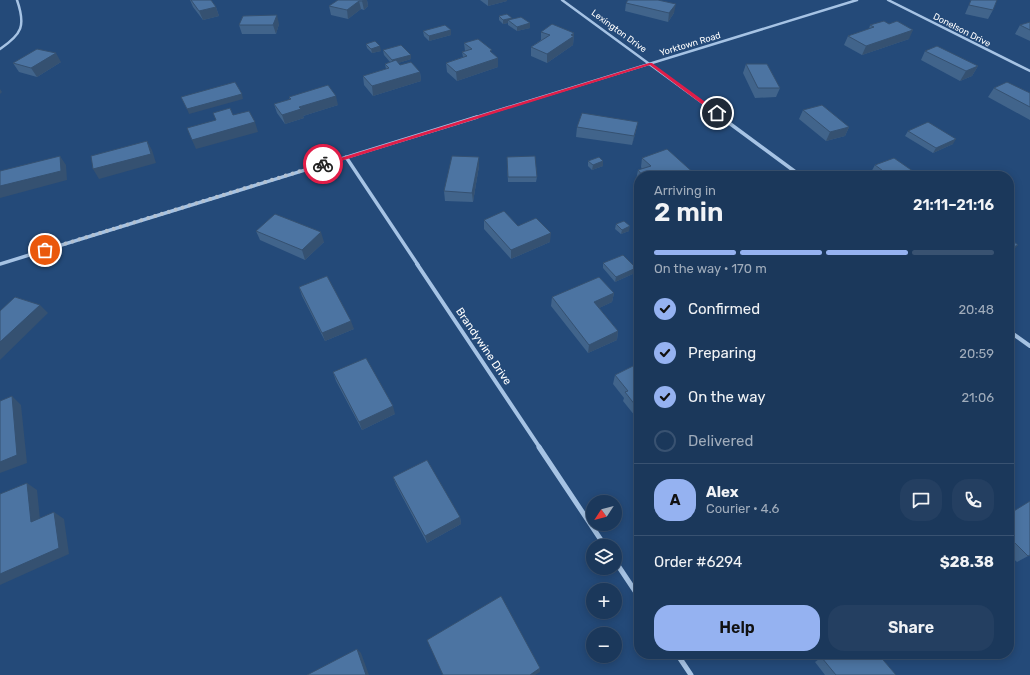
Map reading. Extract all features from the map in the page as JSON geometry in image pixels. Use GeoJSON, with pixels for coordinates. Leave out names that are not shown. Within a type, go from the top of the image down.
{"type":"FeatureCollection","features":[{"type":"Feature","properties":{"kind":"street"},"geometry":{"type":"LineString","coordinates":[[0,49],[12,41],[21,31],[24,22],[17,0]]}},
{"type":"Feature","properties":{"kind":"street","name":"Lexington Drive"},"geometry":{"type":"LineString","coordinates":[[562,0],[794,171]]}},
{"type":"Feature","properties":{"kind":"street","name":"Yorktown Road"},"geometry":{"type":"LineString","coordinates":[[0,264],[857,0]]}},
{"type":"Feature","properties":{"kind":"street","name":"Donelson Drive"},"geometry":{"type":"LineString","coordinates":[[888,0],[1030,72]]}},
{"type":"Feature","properties":{"kind":"street","name":"Brandywine Drive"},"geometry":{"type":"LineString","coordinates":[[346,157],[600,539]]}},
{"type":"Feature","properties":{"kind":"street"},"geometry":{"type":"LineString","coordinates":[[1014,335],[1030,346]]}},
{"type":"Feature","properties":{"kind":"street"},"geometry":{"type":"LineString","coordinates":[[622,572],[634,590]]}},
{"type":"Feature","properties":{"kind":"street"},"geometry":{"type":"LineString","coordinates":[[680,659],[691,675]]}},
{"type":"Feature","properties":{"kind":"building"},"geometry":{"type":"Polygon","coordinates":[[[191,0],[211,0],[216,7],[199,11],[191,0]]]}},
{"type":"Feature","properties":{"kind":"building"},"geometry":{"type":"Polygon","coordinates":[[[338,0],[364,0],[359,1],[347,10],[329,6],[338,0]]]}},
{"type":"Feature","properties":{"kind":"building"},"geometry":{"type":"Polygon","coordinates":[[[628,0],[658,0],[676,4],[669,13],[626,3],[628,0]]]}},
{"type":"Feature","properties":{"kind":"building"},"geometry":{"type":"Polygon","coordinates":[[[971,0],[997,0],[993,10],[969,5],[971,0]]]}},
{"type":"Feature","properties":{"kind":"building"},"geometry":{"type":"Polygon","coordinates":[[[507,14],[512,18],[503,20],[499,16],[507,14]]]}},
{"type":"Feature","properties":{"kind":"building"},"geometry":{"type":"Polygon","coordinates":[[[277,15],[273,25],[239,25],[243,16],[277,15]]]}},
{"type":"Feature","properties":{"kind":"building"},"geometry":{"type":"Polygon","coordinates":[[[521,17],[530,23],[517,27],[508,20],[521,17]]]}},
{"type":"Feature","properties":{"kind":"building"},"geometry":{"type":"Polygon","coordinates":[[[884,21],[889,24],[897,21],[913,30],[866,46],[848,36],[874,27],[870,25],[884,21]]]}},
{"type":"Feature","properties":{"kind":"building"},"geometry":{"type":"Polygon","coordinates":[[[1030,22],[1030,30],[1020,25],[1030,22]]]}},
{"type":"Feature","properties":{"kind":"building"},"geometry":{"type":"Polygon","coordinates":[[[552,24],[574,33],[571,35],[574,36],[547,54],[531,47],[550,35],[541,32],[552,24]]]}},
{"type":"Feature","properties":{"kind":"building"},"geometry":{"type":"Polygon","coordinates":[[[445,25],[451,30],[429,36],[423,31],[445,25]]]}},
{"type":"Feature","properties":{"kind":"building"},"geometry":{"type":"Polygon","coordinates":[[[478,39],[492,50],[490,51],[498,58],[456,72],[446,63],[467,56],[462,52],[472,49],[464,43],[478,39]]]}},
{"type":"Feature","properties":{"kind":"building"},"geometry":{"type":"Polygon","coordinates":[[[375,41],[380,46],[371,49],[366,44],[375,41]]]}},
{"type":"Feature","properties":{"kind":"building"},"geometry":{"type":"Polygon","coordinates":[[[401,45],[411,55],[392,60],[383,50],[401,45]]]}},
{"type":"Feature","properties":{"kind":"building"},"geometry":{"type":"Polygon","coordinates":[[[937,46],[978,66],[966,71],[925,51],[937,46]]]}},
{"type":"Feature","properties":{"kind":"building"},"geometry":{"type":"Polygon","coordinates":[[[37,49],[56,53],[31,68],[13,63],[37,49]]]}},
{"type":"Feature","properties":{"kind":"building"},"geometry":{"type":"Polygon","coordinates":[[[396,60],[400,65],[411,62],[420,72],[372,86],[363,76],[389,68],[385,64],[396,60]]]}},
{"type":"Feature","properties":{"kind":"building"},"geometry":{"type":"Polygon","coordinates":[[[746,64],[767,64],[780,88],[758,88],[746,64]]]}},
{"type":"Feature","properties":{"kind":"building"},"geometry":{"type":"Polygon","coordinates":[[[235,82],[242,94],[187,109],[181,97],[235,82]]]}},
{"type":"Feature","properties":{"kind":"building"},"geometry":{"type":"Polygon","coordinates":[[[1007,82],[1030,93],[1030,107],[994,88],[1007,82]]]}},
{"type":"Feature","properties":{"kind":"building"},"geometry":{"type":"Polygon","coordinates":[[[328,85],[336,96],[299,107],[301,109],[282,115],[274,104],[291,99],[289,97],[328,85]]]}},
{"type":"Feature","properties":{"kind":"building"},"geometry":{"type":"Polygon","coordinates":[[[822,105],[849,127],[830,132],[803,110],[822,105]]]}},
{"type":"Feature","properties":{"kind":"building"},"geometry":{"type":"Polygon","coordinates":[[[230,108],[233,115],[249,111],[255,122],[192,140],[187,128],[216,120],[213,113],[230,108]]]}},
{"type":"Feature","properties":{"kind":"building"},"geometry":{"type":"Polygon","coordinates":[[[582,113],[638,122],[634,136],[577,127],[582,113]]]}},
{"type":"Feature","properties":{"kind":"building"},"geometry":{"type":"Polygon","coordinates":[[[928,122],[956,139],[936,148],[908,131],[928,122]]]}},
{"type":"Feature","properties":{"kind":"building"},"geometry":{"type":"Polygon","coordinates":[[[147,141],[151,154],[93,169],[91,156],[147,141]]]}},
{"type":"Feature","properties":{"kind":"building"},"geometry":{"type":"Polygon","coordinates":[[[667,149],[691,171],[639,171],[638,170],[651,166],[642,158],[667,149]]]}},
{"type":"Feature","properties":{"kind":"building"},"geometry":{"type":"Polygon","coordinates":[[[60,156],[61,171],[0,186],[0,171],[60,156]]]}},
{"type":"Feature","properties":{"kind":"building"},"geometry":{"type":"Polygon","coordinates":[[[452,156],[479,157],[472,193],[444,191],[452,156]]]}},
{"type":"Feature","properties":{"kind":"building"},"geometry":{"type":"Polygon","coordinates":[[[535,156],[537,177],[508,177],[507,157],[535,156]]]}},
{"type":"Feature","properties":{"kind":"building"},"geometry":{"type":"Polygon","coordinates":[[[599,157],[603,161],[593,165],[588,161],[599,157]]]}},
{"type":"Feature","properties":{"kind":"building"},"geometry":{"type":"Polygon","coordinates":[[[894,158],[913,171],[883,171],[875,165],[894,158]]]}},
{"type":"Feature","properties":{"kind":"building"},"geometry":{"type":"Polygon","coordinates":[[[504,211],[518,226],[536,218],[551,233],[511,250],[484,220],[504,211]]]}},
{"type":"Feature","properties":{"kind":"building"},"geometry":{"type":"Polygon","coordinates":[[[275,214],[321,232],[302,250],[256,231],[275,214]]]}},
{"type":"Feature","properties":{"kind":"building"},"geometry":{"type":"Polygon","coordinates":[[[624,221],[630,226],[622,230],[616,224],[624,221]]]}},
{"type":"Feature","properties":{"kind":"building"},"geometry":{"type":"Polygon","coordinates":[[[623,255],[634,266],[634,269],[616,277],[603,263],[623,255]]]}},
{"type":"Feature","properties":{"kind":"building"},"geometry":{"type":"Polygon","coordinates":[[[327,276],[351,321],[322,333],[299,287],[327,276]]]}},
{"type":"Feature","properties":{"kind":"building"},"geometry":{"type":"Polygon","coordinates":[[[599,277],[614,293],[594,302],[618,331],[589,345],[552,297],[599,277]]]}},
{"type":"Feature","properties":{"kind":"building"},"geometry":{"type":"Polygon","coordinates":[[[15,297],[40,305],[0,342],[0,311],[15,297]]]}},
{"type":"Feature","properties":{"kind":"building"},"geometry":{"type":"Polygon","coordinates":[[[366,358],[393,406],[359,422],[333,372],[366,358]]]}},
{"type":"Feature","properties":{"kind":"building"},"geometry":{"type":"Polygon","coordinates":[[[634,366],[634,404],[625,392],[628,391],[615,375],[634,366]]]}},
{"type":"Feature","properties":{"kind":"building"},"geometry":{"type":"Polygon","coordinates":[[[12,396],[17,455],[0,462],[0,401],[12,396]]]}},
{"type":"Feature","properties":{"kind":"building"},"geometry":{"type":"Polygon","coordinates":[[[427,460],[460,517],[425,536],[393,477],[427,460]]]}},
{"type":"Feature","properties":{"kind":"building"},"geometry":{"type":"Polygon","coordinates":[[[27,483],[31,522],[54,512],[59,548],[0,574],[0,494],[27,483]]]}},
{"type":"Feature","properties":{"kind":"building"},"geometry":{"type":"Polygon","coordinates":[[[1030,501],[1030,555],[1028,556],[1014,542],[1014,511],[1030,501]]]}},
{"type":"Feature","properties":{"kind":"building"},"geometry":{"type":"Polygon","coordinates":[[[501,596],[540,668],[530,675],[443,675],[427,640],[501,596]]]}},
{"type":"Feature","properties":{"kind":"building"},"geometry":{"type":"Polygon","coordinates":[[[357,649],[366,675],[307,675],[357,649]]]}},
{"type":"Feature","properties":{"kind":"building"},"geometry":{"type":"Polygon","coordinates":[[[823,659],[882,659],[896,675],[836,675],[823,659]]]}},
{"type":"Feature","properties":{"kind":"way so far"},"geometry":{"type":"LineString","coordinates":[[45,250],[323,164]]}},
{"type":"Feature","properties":{"kind":"route"},"geometry":{"type":"LineString","coordinates":[[323,164],[650,64],[717,113]]}}]}
